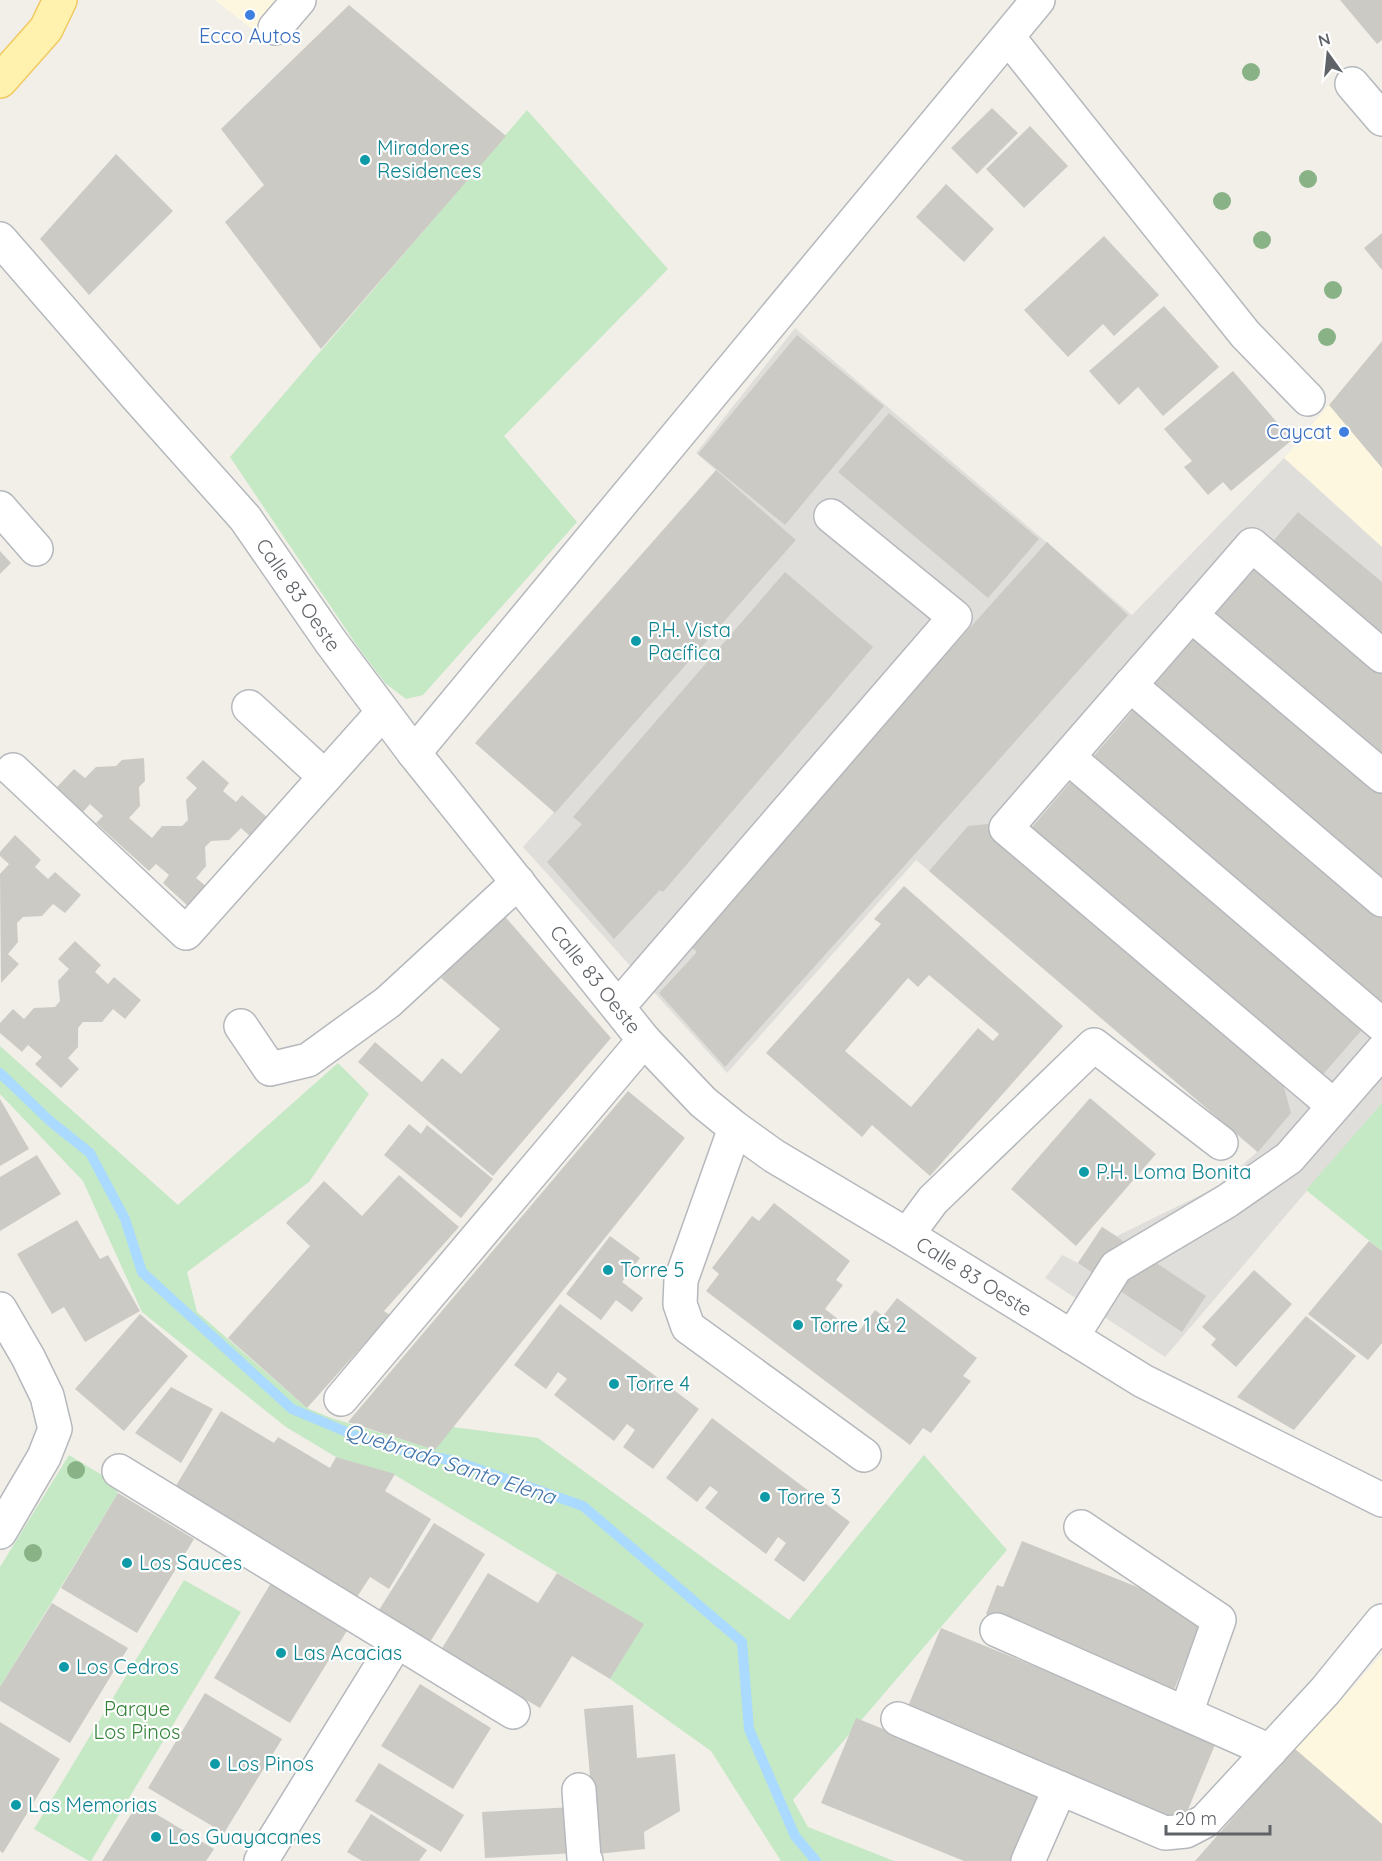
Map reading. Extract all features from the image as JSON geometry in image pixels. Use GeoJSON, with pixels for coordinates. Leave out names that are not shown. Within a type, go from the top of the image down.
{"type":"FeatureCollection","features":[{"type":"Feature","properties":{"kind":"main road"},"geometry":{"type":"LineString","coordinates":[[0,81],[46,29],[60,0]]}},
{"type":"Feature","properties":{"kind":"street"},"geometry":{"type":"LineString","coordinates":[[275,28],[299,0]]}},
{"type":"Feature","properties":{"kind":"street"},"geometry":{"type":"LineString","coordinates":[[414,753],[1038,0]]}},
{"type":"Feature","properties":{"kind":"street"},"geometry":{"type":"LineString","coordinates":[[1008,37],[1245,334],[1308,399]]}},
{"type":"Feature","properties":{"kind":"street"},"geometry":{"type":"LineString","coordinates":[[1352,84],[1382,119]]}},
{"type":"Feature","properties":{"kind":"street","name":"Calle 83 Oeste"},"geometry":{"type":"LineString","coordinates":[[0,239],[245,518],[331,642],[414,753],[644,1040],[704,1102],[774,1156],[1143,1381],[1382,1500]]}},
{"type":"Feature","properties":{"kind":"street"},"geometry":{"type":"LineString","coordinates":[[0,508],[36,549]]}},
{"type":"Feature","properties":{"kind":"street"},"geometry":{"type":"LineString","coordinates":[[618,1007],[955,617],[831,516]]}},
{"type":"Feature","properties":{"kind":"street"},"geometry":{"type":"LineString","coordinates":[[1334,1106],[1006,828],[1252,545],[1382,656]]}},
{"type":"Feature","properties":{"kind":"street"},"geometry":{"type":"LineString","coordinates":[[1191,615],[1382,776]]}},
{"type":"Feature","properties":{"kind":"street"},"geometry":{"type":"LineString","coordinates":[[1130,686],[1382,900]]}},
{"type":"Feature","properties":{"kind":"street"},"geometry":{"type":"LineString","coordinates":[[249,707],[325,777]]}},
{"type":"Feature","properties":{"kind":"street"},"geometry":{"type":"LineString","coordinates":[[13,770],[186,933],[383,712]]}},
{"type":"Feature","properties":{"kind":"street"},"geometry":{"type":"LineString","coordinates":[[1068,757],[1382,1026]]}},
{"type":"Feature","properties":{"kind":"street"},"geometry":{"type":"LineString","coordinates":[[241,1026],[270,1069],[308,1060],[388,1002],[518,882]]}},
{"type":"Feature","properties":{"kind":"street"},"geometry":{"type":"LineString","coordinates":[[341,1399],[644,1040]]}},
{"type":"Feature","properties":{"kind":"street"},"geometry":{"type":"LineString","coordinates":[[907,1235],[933,1200],[1095,1045],[1221,1143]]}},
{"type":"Feature","properties":{"kind":"street"},"geometry":{"type":"LineString","coordinates":[[1072,1337],[1116,1267],[1227,1201],[1289,1158],[1382,1051]]}},
{"type":"Feature","properties":{"kind":"street"},"geometry":{"type":"LineString","coordinates":[[735,1128],[681,1280],[680,1304],[688,1327],[864,1455]]}},
{"type":"Feature","properties":{"kind":"street"},"geometry":{"type":"LineString","coordinates":[[0,1309],[47,1395],[55,1429],[44,1457],[0,1532]]}},
{"type":"Feature","properties":{"kind":"street"},"geometry":{"type":"LineString","coordinates":[[119,1471],[513,1712]]}},
{"type":"Feature","properties":{"kind":"street"},"geometry":{"type":"LineString","coordinates":[[1081,1527],[1219,1620],[1186,1713]]}},
{"type":"Feature","properties":{"kind":"street"},"geometry":{"type":"LineString","coordinates":[[898,1719],[1165,1833],[1185,1831],[1205,1821],[1325,1691],[1382,1621]]}},
{"type":"Feature","properties":{"kind":"street"},"geometry":{"type":"LineString","coordinates":[[997,1630],[1270,1751]]}},
{"type":"Feature","properties":{"kind":"street"},"geometry":{"type":"LineString","coordinates":[[261,1861],[397,1641]]}},
{"type":"Feature","properties":{"kind":"street"},"geometry":{"type":"LineString","coordinates":[[1029,1861],[1060,1788]]}},
{"type":"Feature","properties":{"kind":"street"},"geometry":{"type":"LineString","coordinates":[[579,1790],[586,1861]]}},
{"type":"Feature","properties":{"kind":"shaded area","name":"Ecco Autos"},"geometry":{"type":"Polygon","coordinates":[[[215,0],[278,0],[253,30],[215,0]]]}},
{"type":"Feature","properties":{"kind":"shaded area"},"geometry":{"type":"Polygon","coordinates":[[[795,328],[1132,615],[1284,458],[1382,547],[1382,1103],[1165,1357],[1045,1278],[1062,1255],[1078,1263],[1102,1227],[1117,1236],[1217,1187],[1257,1152],[916,860],[727,1073],[523,847],[796,540],[696,453],[795,328]]]}},
{"type":"Feature","properties":{"kind":"shaded area","name":"Caycat"},"geometry":{"type":"Polygon","coordinates":[[[1382,341],[1382,547],[1284,458],[1382,341]]]}},
{"type":"Feature","properties":{"kind":"shaded area"},"geometry":{"type":"Polygon","coordinates":[[[1382,1654],[1382,1824],[1294,1748],[1339,1703],[1382,1654]]]}},
{"type":"Feature","properties":{"kind":"green space"},"geometry":{"type":"Polygon","coordinates":[[[527,110],[668,269],[504,436],[577,522],[423,695],[406,699],[385,683],[358,647],[230,457],[527,110]]]}},
{"type":"Feature","properties":{"kind":"green space"},"geometry":{"type":"Polygon","coordinates":[[[0,1046],[178,1205],[338,1063],[369,1094],[309,1182],[187,1272],[197,1312],[307,1408],[331,1418],[434,1449],[453,1427],[538,1438],[789,1620],[924,1455],[1007,1550],[793,1800],[808,1827],[894,1861],[781,1861],[711,1751],[610,1679],[643,1624],[395,1475],[336,1457],[286,1427],[142,1312],[83,1181],[0,1094],[0,1046]]]}},
{"type":"Feature","properties":{"kind":"green space"},"geometry":{"type":"Polygon","coordinates":[[[1382,1103],[1382,1251],[1306,1190],[1382,1103]]]}},
{"type":"Feature","properties":{"kind":"green space"},"geometry":{"type":"Polygon","coordinates":[[[69,1455],[110,1480],[118,1493],[0,1687],[0,1567],[69,1455]]]}},
{"type":"Feature","properties":{"kind":"green space","name":"Parque Los Pinos"},"geometry":{"type":"Polygon","coordinates":[[[184,1580],[241,1612],[89,1861],[34,1829],[184,1580]]]}},
{"type":"Feature","properties":{"kind":"building"},"geometry":{"type":"Polygon","coordinates":[[[1340,0],[1382,0],[1382,40],[1377,44],[1340,0]]]}},
{"type":"Feature","properties":{"kind":"building","name":"Miradores Residences"},"geometry":{"type":"Polygon","coordinates":[[[349,5],[506,136],[321,349],[225,222],[264,185],[221,129],[349,5]]]}},
{"type":"Feature","properties":{"kind":"building"},"geometry":{"type":"Polygon","coordinates":[[[992,108],[1018,133],[977,174],[951,148],[992,108]]]}},
{"type":"Feature","properties":{"kind":"building"},"geometry":{"type":"Polygon","coordinates":[[[1030,126],[1068,166],[1024,208],[986,169],[1030,126]]]}},
{"type":"Feature","properties":{"kind":"building"},"geometry":{"type":"Polygon","coordinates":[[[116,154],[173,211],[89,295],[40,239],[116,154]]]}},
{"type":"Feature","properties":{"kind":"building"},"geometry":{"type":"Polygon","coordinates":[[[946,184],[994,229],[964,262],[916,217],[946,184]]]}},
{"type":"Feature","properties":{"kind":"building"},"geometry":{"type":"Polygon","coordinates":[[[1382,233],[1382,270],[1364,248],[1382,233]]]}},
{"type":"Feature","properties":{"kind":"building"},"geometry":{"type":"Polygon","coordinates":[[[1104,236],[1159,295],[1114,336],[1103,324],[1068,357],[1024,310],[1104,236]]]}},
{"type":"Feature","properties":{"kind":"building"},"geometry":{"type":"Polygon","coordinates":[[[1164,306],[1219,367],[1163,416],[1138,387],[1119,405],[1089,371],[1164,306]]]}},
{"type":"Feature","properties":{"kind":"building"},"geometry":{"type":"Polygon","coordinates":[[[797,335],[884,406],[785,525],[698,454],[797,335]]]}},
{"type":"Feature","properties":{"kind":"building"},"geometry":{"type":"Polygon","coordinates":[[[1382,341],[1382,468],[1329,405],[1382,341]]]}},
{"type":"Feature","properties":{"kind":"building"},"geometry":{"type":"Polygon","coordinates":[[[1233,371],[1292,440],[1231,491],[1223,482],[1208,495],[1184,467],[1192,461],[1164,429],[1233,371]]]}},
{"type":"Feature","properties":{"kind":"building"},"geometry":{"type":"Polygon","coordinates":[[[889,413],[1039,539],[988,598],[838,472],[889,413]]]}},
{"type":"Feature","properties":{"kind":"building","name":"P.H. Vista Pacífica"},"geometry":{"type":"Polygon","coordinates":[[[716,470],[796,540],[555,813],[475,743],[716,470]]]}},
{"type":"Feature","properties":{"kind":"building"},"geometry":{"type":"Polygon","coordinates":[[[1298,512],[1382,582],[1382,644],[1268,547],[1298,512]]]}},
{"type":"Feature","properties":{"kind":"building"},"geometry":{"type":"Polygon","coordinates":[[[1047,542],[1128,615],[725,1067],[659,993],[697,952],[687,943],[1047,542]]]}},
{"type":"Feature","properties":{"kind":"building"},"geometry":{"type":"Polygon","coordinates":[[[0,551],[11,563],[0,574],[0,551]]]}},
{"type":"Feature","properties":{"kind":"building"},"geometry":{"type":"Polygon","coordinates":[[[1259,564],[1382,668],[1382,765],[1211,619],[1259,564]]]}},
{"type":"Feature","properties":{"kind":"building"},"geometry":{"type":"Polygon","coordinates":[[[785,572],[873,647],[663,892],[660,890],[614,939],[547,862],[582,824],[573,817],[785,572]]]}},
{"type":"Feature","properties":{"kind":"building"},"geometry":{"type":"Polygon","coordinates":[[[1199,633],[1382,789],[1382,885],[1151,688],[1199,633]]]}},
{"type":"Feature","properties":{"kind":"building"},"geometry":{"type":"Polygon","coordinates":[[[1136,707],[1382,916],[1382,1006],[1088,763],[1136,707]]]}},
{"type":"Feature","properties":{"kind":"building"},"geometry":{"type":"Polygon","coordinates":[[[144,758],[145,781],[139,787],[140,806],[129,818],[152,838],[162,826],[182,826],[188,820],[186,800],[197,788],[186,778],[203,760],[229,783],[223,791],[236,802],[242,795],[269,819],[252,838],[241,828],[229,840],[211,841],[205,847],[206,866],[196,878],[207,887],[189,907],[163,883],[169,875],[156,864],[149,871],[96,823],[103,816],[90,804],[83,812],[57,787],[74,769],[85,778],[96,767],[116,766],[122,760],[144,758]]]}},
{"type":"Feature","properties":{"kind":"building"},"geometry":{"type":"Polygon","coordinates":[[[1076,776],[1367,1024],[1319,1079],[1028,832],[1076,776]]]}},
{"type":"Feature","properties":{"kind":"building"},"geometry":{"type":"Polygon","coordinates":[[[988,824],[1280,1073],[1291,1113],[1258,1152],[929,871],[968,826],[988,824]]]}},
{"type":"Feature","properties":{"kind":"building"},"geometry":{"type":"Polygon","coordinates":[[[15,835],[41,860],[35,867],[48,879],[55,872],[81,895],[65,913],[53,904],[42,916],[23,917],[17,923],[18,942],[8,954],[19,964],[1,983],[0,874],[9,864],[0,856],[0,852],[15,835]]]}},
{"type":"Feature","properties":{"kind":"building"},"geometry":{"type":"Polygon","coordinates":[[[904,886],[1063,1026],[930,1176],[872,1125],[862,1137],[766,1053],[881,924],[874,919],[904,886]],[[929,975],[918,987],[908,978],[845,1051],[911,1107],[978,1028],[993,1041],[999,1034],[929,975]]]}},
{"type":"Feature","properties":{"kind":"building"},"geometry":{"type":"Polygon","coordinates":[[[501,912],[611,1038],[493,1176],[358,1062],[375,1042],[422,1082],[442,1058],[461,1074],[500,1029],[441,978],[501,912]]]}},
{"type":"Feature","properties":{"kind":"building"},"geometry":{"type":"Polygon","coordinates":[[[75,941],[101,965],[95,972],[108,984],[114,977],[141,1000],[125,1019],[113,1009],[102,1022],[83,1022],[78,1028],[78,1047],[68,1058],[79,1069],[61,1088],[35,1064],[42,1057],[28,1045],[22,1052],[0,1033],[0,1023],[13,1009],[24,1019],[34,1008],[55,1007],[60,1001],[58,981],[69,969],[58,959],[75,941]]]}},
{"type":"Feature","properties":{"kind":"building"},"geometry":{"type":"Polygon","coordinates":[[[628,1091],[685,1138],[435,1450],[348,1422],[628,1091]]]}},
{"type":"Feature","properties":{"kind":"building","name":"P.H. Loma Bonita"},"geometry":{"type":"Polygon","coordinates":[[[1090,1098],[1156,1154],[1076,1246],[1011,1189],[1090,1098]]]}},
{"type":"Feature","properties":{"kind":"building"},"geometry":{"type":"Polygon","coordinates":[[[0,1099],[29,1149],[0,1166],[0,1099]]]}},
{"type":"Feature","properties":{"kind":"building"},"geometry":{"type":"Polygon","coordinates":[[[409,1124],[421,1134],[427,1125],[493,1179],[461,1218],[384,1155],[409,1124]]]}},
{"type":"Feature","properties":{"kind":"building"},"geometry":{"type":"Polygon","coordinates":[[[37,1155],[61,1194],[0,1231],[0,1177],[37,1155]]]}},
{"type":"Feature","properties":{"kind":"building"},"geometry":{"type":"Polygon","coordinates":[[[399,1175],[459,1227],[384,1311],[390,1315],[307,1408],[228,1338],[310,1246],[286,1223],[324,1181],[362,1216],[399,1175]]]}},
{"type":"Feature","properties":{"kind":"building","name":"Torre 1 & 2"},"geometry":{"type":"Polygon","coordinates":[[[774,1203],[850,1261],[836,1280],[843,1285],[825,1309],[857,1334],[875,1310],[883,1316],[897,1298],[977,1358],[963,1376],[971,1381],[931,1433],[923,1428],[910,1445],[706,1291],[719,1274],[712,1268],[752,1216],[759,1221],[774,1203]]]}},
{"type":"Feature","properties":{"kind":"building"},"geometry":{"type":"Polygon","coordinates":[[[77,1220],[100,1259],[108,1255],[140,1311],[85,1342],[64,1307],[52,1314],[17,1254],[77,1220]]]}},
{"type":"Feature","properties":{"kind":"building"},"geometry":{"type":"Polygon","coordinates":[[[1102,1227],[1206,1296],[1182,1332],[1078,1263],[1102,1227]]]}},
{"type":"Feature","properties":{"kind":"building","name":"Torre 5"},"geometry":{"type":"Polygon","coordinates":[[[610,1236],[640,1258],[622,1282],[643,1298],[632,1312],[616,1300],[601,1320],[566,1294],[610,1236]]]}},
{"type":"Feature","properties":{"kind":"building"},"geometry":{"type":"Polygon","coordinates":[[[1369,1241],[1382,1251],[1382,1343],[1368,1360],[1308,1314],[1369,1241]]]}},
{"type":"Feature","properties":{"kind":"building"},"geometry":{"type":"Polygon","coordinates":[[[1254,1270],[1292,1304],[1236,1367],[1211,1345],[1216,1339],[1202,1327],[1254,1270]]]}},
{"type":"Feature","properties":{"kind":"building","name":"Torre 4"},"geometry":{"type":"Polygon","coordinates":[[[560,1304],[699,1409],[653,1469],[623,1447],[635,1430],[627,1424],[614,1441],[554,1395],[567,1379],[558,1372],[546,1389],[514,1365],[560,1304]]]}},
{"type":"Feature","properties":{"kind":"building"},"geometry":{"type":"Polygon","coordinates":[[[140,1314],[188,1356],[124,1431],[75,1389],[140,1314]]]}},
{"type":"Feature","properties":{"kind":"building"},"geometry":{"type":"Polygon","coordinates":[[[1306,1316],[1356,1356],[1294,1430],[1237,1397],[1306,1316]]]}},
{"type":"Feature","properties":{"kind":"building"},"geometry":{"type":"Polygon","coordinates":[[[171,1387],[213,1409],[181,1463],[135,1433],[171,1387]]]}},
{"type":"Feature","properties":{"kind":"building"},"geometry":{"type":"Polygon","coordinates":[[[221,1411],[274,1443],[278,1437],[330,1468],[336,1457],[395,1474],[385,1491],[431,1519],[389,1589],[370,1577],[357,1597],[174,1489],[221,1411]]]}},
{"type":"Feature","properties":{"kind":"building","name":"Torre 3"},"geometry":{"type":"Polygon","coordinates":[[[712,1418],[850,1522],[804,1582],[774,1560],[786,1543],[778,1537],[766,1554],[705,1508],[718,1492],[710,1486],[697,1502],[666,1478],[712,1418]]]}},
{"type":"Feature","properties":{"kind":"building","name":"Los Sauces"},"geometry":{"type":"Polygon","coordinates":[[[118,1493],[194,1539],[137,1633],[61,1588],[118,1493]]]}},
{"type":"Feature","properties":{"kind":"building"},"geometry":{"type":"Polygon","coordinates":[[[434,1523],[485,1554],[430,1642],[379,1610],[434,1523]]]}},
{"type":"Feature","properties":{"kind":"building"},"geometry":{"type":"Polygon","coordinates":[[[1022,1541],[1205,1614],[1174,1690],[986,1614],[997,1585],[1003,1587],[1022,1541]]]}},
{"type":"Feature","properties":{"kind":"building"},"geometry":{"type":"Polygon","coordinates":[[[488,1573],[538,1603],[557,1573],[644,1624],[610,1679],[572,1656],[540,1708],[441,1650],[488,1573]]]}},
{"type":"Feature","properties":{"kind":"building","name":"Las Acacias"},"geometry":{"type":"Polygon","coordinates":[[[271,1583],[348,1629],[290,1723],[214,1678],[271,1583]]]}},
{"type":"Feature","properties":{"kind":"building","name":"Los Cedros"},"geometry":{"type":"Polygon","coordinates":[[[52,1603],[128,1648],[70,1743],[0,1701],[0,1687],[52,1603]]]}},
{"type":"Feature","properties":{"kind":"building"},"geometry":{"type":"Polygon","coordinates":[[[941,1628],[1217,1740],[1182,1824],[906,1711],[941,1628]]]}},
{"type":"Feature","properties":{"kind":"building"},"geometry":{"type":"Polygon","coordinates":[[[420,1684],[491,1728],[453,1789],[381,1746],[420,1684]]]}},
{"type":"Feature","properties":{"kind":"building","name":"Los Pinos"},"geometry":{"type":"Polygon","coordinates":[[[205,1693],[282,1739],[224,1833],[148,1788],[205,1693]]]}},
{"type":"Feature","properties":{"kind":"building"},"geometry":{"type":"Polygon","coordinates":[[[633,1705],[637,1758],[675,1754],[680,1811],[644,1832],[645,1849],[597,1854],[584,1709],[633,1705]]]}},
{"type":"Feature","properties":{"kind":"building"},"geometry":{"type":"Polygon","coordinates":[[[856,1718],[1042,1793],[1013,1861],[964,1861],[821,1803],[856,1718]]]}},
{"type":"Feature","properties":{"kind":"building","name":"Las Memorias"},"geometry":{"type":"Polygon","coordinates":[[[0,1722],[60,1759],[3,1853],[0,1851],[0,1722]]]}},
{"type":"Feature","properties":{"kind":"building"},"geometry":{"type":"Polygon","coordinates":[[[1294,1748],[1382,1824],[1382,1861],[1195,1861],[1294,1748]]]}},
{"type":"Feature","properties":{"kind":"building"},"geometry":{"type":"Polygon","coordinates":[[[379,1763],[464,1815],[441,1852],[355,1801],[379,1763]]]}},
{"type":"Feature","properties":{"kind":"building","name":"Los Guayacanes"},"geometry":{"type":"Polygon","coordinates":[[[138,1803],[214,1849],[206,1861],[102,1861],[138,1803]]]}},
{"type":"Feature","properties":{"kind":"building"},"geometry":{"type":"Polygon","coordinates":[[[574,1807],[576,1853],[485,1858],[482,1812],[574,1807]]]}},
{"type":"Feature","properties":{"kind":"building"},"geometry":{"type":"Polygon","coordinates":[[[371,1814],[427,1850],[419,1861],[362,1861],[347,1852],[371,1814]]]}},
{"type":"Feature","properties":{"kind":"waterway","name":"Quebrada Santa Elena"},"geometry":{"type":"LineString","coordinates":[[0,1073],[50,1121],[90,1153],[125,1219],[142,1272],[292,1409],[368,1441],[455,1461],[583,1506],[742,1642],[749,1729],[795,1836],[816,1861]]}},
{"type":"Feature","properties":{"kind":"place","name":"Ecco Autos"},"geometry":{"type":"Point","coordinates":[250,15]}},
{"type":"Feature","properties":{"kind":"place","name":"Miradores Residences"},"geometry":{"type":"Point","coordinates":[365,160]}},
{"type":"Feature","properties":{"kind":"place","name":"Caycat"},"geometry":{"type":"Point","coordinates":[1344,432]}},
{"type":"Feature","properties":{"kind":"place","name":"P.H. Vista Pacífica"},"geometry":{"type":"Point","coordinates":[636,641]}},
{"type":"Feature","properties":{"kind":"place","name":"P.H. Loma Bonita"},"geometry":{"type":"Point","coordinates":[1084,1172]}},
{"type":"Feature","properties":{"kind":"place","name":"Torre 5"},"geometry":{"type":"Point","coordinates":[608,1270]}},
{"type":"Feature","properties":{"kind":"place","name":"Torre 1 & 2"},"geometry":{"type":"Point","coordinates":[798,1325]}},
{"type":"Feature","properties":{"kind":"place","name":"Torre 4"},"geometry":{"type":"Point","coordinates":[614,1384]}},
{"type":"Feature","properties":{"kind":"place","name":"Torre 3"},"geometry":{"type":"Point","coordinates":[765,1497]}},
{"type":"Feature","properties":{"kind":"place","name":"Los Sauces"},"geometry":{"type":"Point","coordinates":[127,1563]}},
{"type":"Feature","properties":{"kind":"place","name":"Las Acacias"},"geometry":{"type":"Point","coordinates":[281,1653]}},
{"type":"Feature","properties":{"kind":"place","name":"Los Cedros"},"geometry":{"type":"Point","coordinates":[64,1667]}},
{"type":"Feature","properties":{"kind":"place","name":"Los Pinos"},"geometry":{"type":"Point","coordinates":[215,1764]}},
{"type":"Feature","properties":{"kind":"place","name":"Las Memorias"},"geometry":{"type":"Point","coordinates":[16,1805]}},
{"type":"Feature","properties":{"kind":"place","name":"Los Guayacanes"},"geometry":{"type":"Point","coordinates":[156,1837]}}]}
